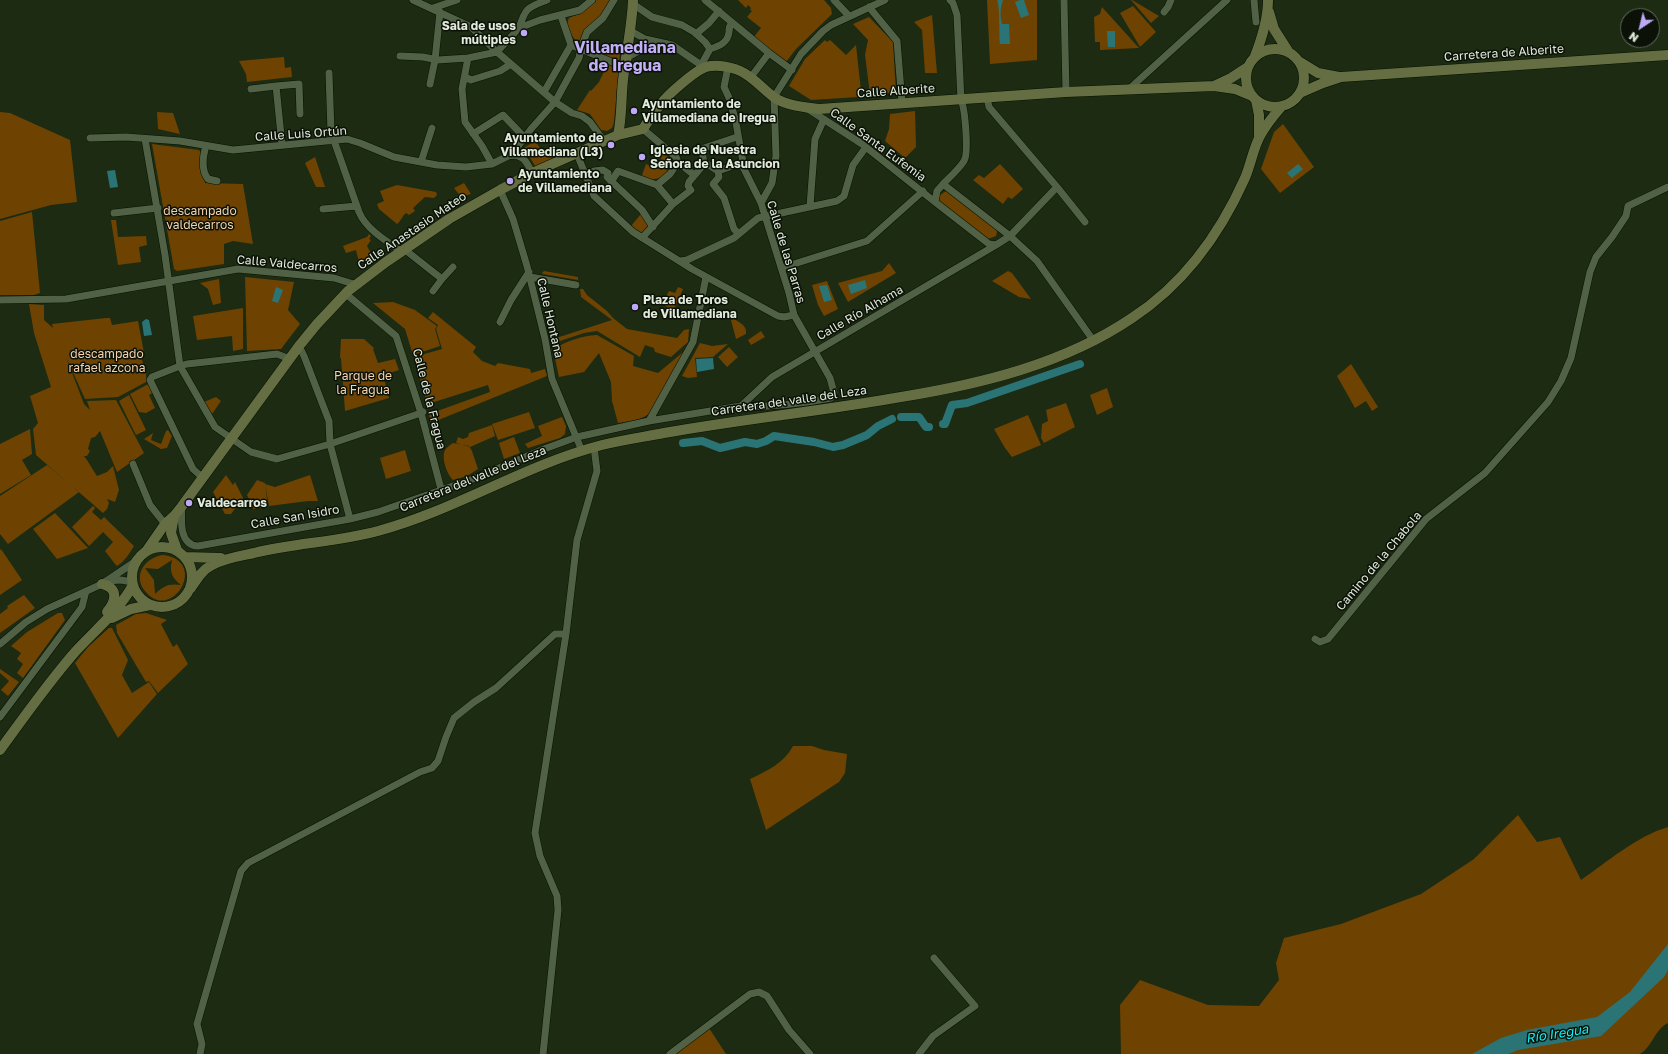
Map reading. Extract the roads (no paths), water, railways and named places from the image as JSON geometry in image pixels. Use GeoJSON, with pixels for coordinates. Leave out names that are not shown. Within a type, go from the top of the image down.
{"type":"FeatureCollection","features":[{"type":"Feature","properties":{"kind":"main road"},"geometry":{"type":"LineString","coordinates":[[633,2],[624,65],[618,135],[643,129]]}},
{"type":"Feature","properties":{"kind":"main road"},"geometry":{"type":"LineString","coordinates":[[1268,5],[1274,29],[1288,51],[1300,62],[1304,78],[1300,93],[1289,103],[1282,106],[1269,106],[1254,98],[1247,85],[1246,79],[1248,67],[1255,56],[1263,35],[1268,5]]}},
{"type":"Feature","properties":{"kind":"main road"},"geometry":{"type":"LineString","coordinates":[[1255,56],[1268,49],[1274,48],[1288,51]]}},
{"type":"Feature","properties":{"kind":"main road","name":"Carretera de Alberite"},"geometry":{"type":"LineString","coordinates":[[1300,62],[1318,73],[1341,77],[1668,55]]}},
{"type":"Feature","properties":{"kind":"main road","name":"Calle Alberite"},"geometry":{"type":"LineString","coordinates":[[643,129],[661,102],[699,68],[713,66],[728,67],[743,72],[751,77],[774,98],[783,102],[819,109],[1066,92],[1214,86],[1235,89],[1254,98]]}},
{"type":"Feature","properties":{"kind":"main road","name":"Calle Alberite"},"geometry":{"type":"LineString","coordinates":[[1214,86],[1231,78],[1248,67]]}},
{"type":"Feature","properties":{"kind":"main road","name":"Carretera de Alberite"},"geometry":{"type":"LineString","coordinates":[[1300,93],[1341,77]]}},
{"type":"Feature","properties":{"kind":"main road","name":"Carretera del valle del Leza"},"geometry":{"type":"LineString","coordinates":[[1254,98],[1259,115],[1259,138]]}},
{"type":"Feature","properties":{"kind":"main road","name":"Carretera del valle del Leza"},"geometry":{"type":"LineString","coordinates":[[229,558],[275,548],[339,539],[378,531],[422,516],[548,462],[594,447],[692,428],[853,406],[957,388],[1040,364],[1093,340],[1132,318],[1164,293],[1190,269],[1214,237],[1230,210],[1248,173],[1259,138],[1270,120],[1282,106]]}},
{"type":"Feature","properties":{"kind":"main road","name":"Calle Anastasio Mateo"},"geometry":{"type":"LineString","coordinates":[[147,550],[165,524],[174,516],[203,478],[299,346],[317,324],[350,290],[402,250],[448,219],[532,173],[618,135]]}},
{"type":"Feature","properties":{"kind":"main road"},"geometry":{"type":"LineString","coordinates":[[171,533],[174,516]]}},
{"type":"Feature","properties":{"kind":"main road"},"geometry":{"type":"LineString","coordinates":[[165,524],[192,571],[190,588]]}},
{"type":"Feature","properties":{"kind":"main road"},"geometry":{"type":"LineString","coordinates":[[75,653],[108,620],[125,600],[132,583],[133,568],[136,561],[147,550],[165,547],[181,554],[206,559],[229,558]]}},
{"type":"Feature","properties":{"kind":"main road"},"geometry":{"type":"LineString","coordinates":[[108,620],[131,609],[150,605],[160,607],[169,606],[178,603],[186,596],[201,573],[210,565],[229,558]]}},
{"type":"Feature","properties":{"kind":"main road"},"geometry":{"type":"LineString","coordinates":[[0,750],[40,696],[75,653],[89,632],[113,605],[114,594],[111,588],[104,582]]}},
{"type":"Feature","properties":{"kind":"main road"},"geometry":{"type":"LineString","coordinates":[[132,583],[139,596],[150,605]]}},
{"type":"Feature","properties":{"kind":"street"},"geometry":{"type":"LineString","coordinates":[[413,0],[471,27],[497,52],[555,102],[572,113],[582,116],[590,122],[604,141]]}},
{"type":"Feature","properties":{"kind":"street"},"geometry":{"type":"LineString","coordinates":[[433,8],[457,0]]}},
{"type":"Feature","properties":{"kind":"street"},"geometry":{"type":"LineString","coordinates":[[400,56],[422,57],[435,60],[468,58],[497,52],[519,28],[524,13],[529,8],[547,0]]}},
{"type":"Feature","properties":{"kind":"street"},"geometry":{"type":"LineString","coordinates":[[519,28],[540,20],[561,16],[580,10],[592,0]]}},
{"type":"Feature","properties":{"kind":"street","name":"Calle Luis Ortún"},"geometry":{"type":"LineString","coordinates":[[90,138],[145,138],[180,141],[234,150],[347,140],[360,143],[394,157],[437,165],[466,167],[492,164],[513,153],[524,137],[555,102],[579,58],[581,48],[588,32],[603,18],[614,0]]}},
{"type":"Feature","properties":{"kind":"street"},"geometry":{"type":"LineString","coordinates":[[705,0],[792,70]]}},
{"type":"Feature","properties":{"kind":"street"},"geometry":{"type":"LineString","coordinates":[[834,0],[849,16]]}},
{"type":"Feature","properties":{"kind":"street"},"geometry":{"type":"LineString","coordinates":[[761,203],[772,183],[776,156],[774,98],[801,54],[823,31],[849,16],[885,0]]}},
{"type":"Feature","properties":{"kind":"street","name":"Calle Santa Eufemia"},"geometry":{"type":"LineString","coordinates":[[935,202],[935,196],[938,190],[965,160],[964,107],[961,100],[957,15],[953,3],[950,0]]}},
{"type":"Feature","properties":{"kind":"street"},"geometry":{"type":"LineString","coordinates":[[1064,0],[1066,92]]}},
{"type":"Feature","properties":{"kind":"street"},"geometry":{"type":"LineString","coordinates":[[1164,12],[1171,0]]}},
{"type":"Feature","properties":{"kind":"street"},"geometry":{"type":"LineString","coordinates":[[1128,90],[1227,0]]}},
{"type":"Feature","properties":{"kind":"street"},"geometry":{"type":"LineString","coordinates":[[1254,0],[1256,22]]}},
{"type":"Feature","properties":{"kind":"street"},"geometry":{"type":"LineString","coordinates":[[633,2],[652,17],[682,25],[696,34],[710,49]]}},
{"type":"Feature","properties":{"kind":"street"},"geometry":{"type":"LineString","coordinates":[[869,7],[897,41],[902,103]]}},
{"type":"Feature","properties":{"kind":"street"},"geometry":{"type":"LineString","coordinates":[[696,34],[709,23],[719,11]]}},
{"type":"Feature","properties":{"kind":"street"},"geometry":{"type":"LineString","coordinates":[[430,84],[435,60],[440,12]]}},
{"type":"Feature","properties":{"kind":"street"},"geometry":{"type":"LineString","coordinates":[[544,92],[571,45],[561,16]]}},
{"type":"Feature","properties":{"kind":"street"},"geometry":{"type":"LineString","coordinates":[[629,30],[645,39],[672,45],[699,68],[710,49],[721,45],[726,41],[732,23]]}},
{"type":"Feature","properties":{"kind":"street"},"geometry":{"type":"LineString","coordinates":[[571,45],[581,48],[601,58],[624,65],[630,56],[655,42]]}},
{"type":"Feature","properties":{"kind":"street"},"geometry":{"type":"LineString","coordinates":[[751,77],[769,53]]}},
{"type":"Feature","properties":{"kind":"street"},"geometry":{"type":"LineString","coordinates":[[468,58],[462,89],[465,122],[482,146],[492,164]]}},
{"type":"Feature","properties":{"kind":"street"},"geometry":{"type":"LineString","coordinates":[[465,76],[471,80],[500,71],[511,64]]}},
{"type":"Feature","properties":{"kind":"street","name":"Calle de las Parras"},"geometry":{"type":"LineString","coordinates":[[728,67],[724,87],[730,100],[736,123],[742,162],[740,163],[761,203],[789,292],[794,315],[830,378],[834,393],[831,398],[819,400],[764,406],[730,407]]}},
{"type":"Feature","properties":{"kind":"street"},"geometry":{"type":"LineString","coordinates":[[328,73],[331,132],[362,219],[372,230],[442,278]]}},
{"type":"Feature","properties":{"kind":"street"},"geometry":{"type":"LineString","coordinates":[[251,89],[299,84],[300,114]]}},
{"type":"Feature","properties":{"kind":"street"},"geometry":{"type":"LineString","coordinates":[[276,86],[282,145]]}},
{"type":"Feature","properties":{"kind":"street"},"geometry":{"type":"LineString","coordinates":[[987,98],[989,107],[1085,222]]}},
{"type":"Feature","properties":{"kind":"street","name":"Calle Santa Eufemia"},"geometry":{"type":"LineString","coordinates":[[806,107],[866,147],[989,244],[998,244]]}},
{"type":"Feature","properties":{"kind":"street"},"geometry":{"type":"LineString","coordinates":[[473,134],[503,115],[524,137]]}},
{"type":"Feature","properties":{"kind":"street"},"geometry":{"type":"LineString","coordinates":[[810,206],[815,138],[824,119]]}},
{"type":"Feature","properties":{"kind":"street"},"geometry":{"type":"LineString","coordinates":[[421,162],[432,128]]}},
{"type":"Feature","properties":{"kind":"street"},"geometry":{"type":"LineString","coordinates":[[643,129],[676,157],[678,162],[694,175]]}},
{"type":"Feature","properties":{"kind":"street"},"geometry":{"type":"LineString","coordinates":[[704,164],[702,150],[704,148],[737,137]]}},
{"type":"Feature","properties":{"kind":"street"},"geometry":{"type":"LineString","coordinates":[[145,138],[158,208],[180,366],[215,427],[251,452],[278,460],[421,413]]}},
{"type":"Feature","properties":{"kind":"street"},"geometry":{"type":"LineString","coordinates":[[206,146],[204,171],[208,179],[217,181]]}},
{"type":"Feature","properties":{"kind":"street"},"geometry":{"type":"LineString","coordinates":[[680,261],[688,260],[734,238],[738,233],[758,218],[765,215],[837,201],[844,196],[853,165],[866,147]]}},
{"type":"Feature","properties":{"kind":"street"},"geometry":{"type":"LineString","coordinates":[[508,156],[514,154],[521,156],[527,163],[532,173]]}},
{"type":"Feature","properties":{"kind":"street"},"geometry":{"type":"LineString","coordinates":[[577,154],[584,170],[584,175],[594,196],[623,223],[642,238],[778,316],[784,317],[794,315]]}},
{"type":"Feature","properties":{"kind":"street"},"geometry":{"type":"LineString","coordinates":[[657,185],[670,174],[678,162]]}},
{"type":"Feature","properties":{"kind":"street"},"geometry":{"type":"LineString","coordinates":[[718,171],[740,163]]}},
{"type":"Feature","properties":{"kind":"street"},"geometry":{"type":"LineString","coordinates":[[704,164],[709,165],[718,171],[719,177],[713,184],[724,198],[734,229],[738,233]]}},
{"type":"Feature","properties":{"kind":"street"},"geometry":{"type":"LineString","coordinates":[[642,238],[673,204],[691,190],[688,186],[694,175],[704,164]]}},
{"type":"Feature","properties":{"kind":"street"},"geometry":{"type":"LineString","coordinates":[[584,175],[594,171],[603,170],[608,174],[607,177],[611,182],[642,210],[653,227]]}},
{"type":"Feature","properties":{"kind":"street"},"geometry":{"type":"LineString","coordinates":[[611,182],[618,171],[657,185],[673,204]]}},
{"type":"Feature","properties":{"kind":"street"},"geometry":{"type":"LineString","coordinates":[[943,184],[998,226],[1037,261],[1093,340]]}},
{"type":"Feature","properties":{"kind":"street"},"geometry":{"type":"LineString","coordinates":[[998,244],[1010,236],[1057,187]]}},
{"type":"Feature","properties":{"kind":"street","name":"Camino de la Chabola"},"geometry":{"type":"LineString","coordinates":[[1314,639],[1320,642],[1328,639],[1426,519],[1485,473],[1548,402],[1561,381],[1571,358],[1590,272],[1596,257],[1626,216],[1628,206],[1668,187]]}},
{"type":"Feature","properties":{"kind":"street","name":"Calle Hontana"},"geometry":{"type":"LineString","coordinates":[[500,190],[513,219],[529,275],[545,339],[552,379],[582,451]]}},
{"type":"Feature","properties":{"kind":"street"},"geometry":{"type":"LineString","coordinates":[[781,268],[867,241],[925,193],[933,194],[938,190]]}},
{"type":"Feature","properties":{"kind":"street"},"geometry":{"type":"LineString","coordinates":[[323,209],[357,206]]}},
{"type":"Feature","properties":{"kind":"street"},"geometry":{"type":"LineString","coordinates":[[114,213],[158,208]]}},
{"type":"Feature","properties":{"kind":"street"},"geometry":{"type":"LineString","coordinates":[[998,226],[1003,232],[1004,238],[998,244]]}},
{"type":"Feature","properties":{"kind":"street","name":"Calle Río Alhama"},"geometry":{"type":"LineString","coordinates":[[730,407],[741,406],[772,377],[998,244]]}},
{"type":"Feature","properties":{"kind":"street"},"geometry":{"type":"LineString","coordinates":[[433,291],[442,278],[453,267]]}},
{"type":"Feature","properties":{"kind":"street","name":"Calle Valdecarros"},"geometry":{"type":"LineString","coordinates":[[168,281],[238,269],[334,278],[350,290]]}},
{"type":"Feature","properties":{"kind":"street"},"geometry":{"type":"LineString","coordinates":[[500,322],[512,300],[529,275],[576,285]]}},
{"type":"Feature","properties":{"kind":"street"},"geometry":{"type":"LineString","coordinates":[[649,420],[693,342],[706,276]]}},
{"type":"Feature","properties":{"kind":"street"},"geometry":{"type":"LineString","coordinates":[[0,300],[66,299],[168,281]]}},
{"type":"Feature","properties":{"kind":"street","name":"Calle de la Fragua"},"geometry":{"type":"LineString","coordinates":[[350,290],[396,336],[421,413],[441,489]]}},
{"type":"Feature","properties":{"kind":"street"},"geometry":{"type":"LineString","coordinates":[[299,346],[329,421],[330,444],[350,519]]}},
{"type":"Feature","properties":{"kind":"street"},"geometry":{"type":"LineString","coordinates":[[203,478],[193,469],[150,380],[152,377],[180,366],[277,354],[290,359]]}},
{"type":"Feature","properties":{"kind":"street","name":"Calle San Isidro"},"geometry":{"type":"LineString","coordinates":[[182,506],[181,519],[184,537],[192,545],[198,546],[350,519],[400,505],[441,489],[473,479],[544,449],[577,437],[649,420],[730,407]]}},
{"type":"Feature","properties":{"kind":"street"},"geometry":{"type":"LineString","coordinates":[[543,1054],[558,910],[557,896],[540,856],[534,833],[566,634],[577,540],[597,471],[594,447]]}},
{"type":"Feature","properties":{"kind":"street"},"geometry":{"type":"LineString","coordinates":[[133,464],[150,505],[165,524]]}},
{"type":"Feature","properties":{"kind":"street"},"geometry":{"type":"LineString","coordinates":[[0,644],[26,622],[47,609],[104,582],[136,561]]}},
{"type":"Feature","properties":{"kind":"street"},"geometry":{"type":"LineString","coordinates":[[104,582],[121,580],[132,583]]}},
{"type":"Feature","properties":{"kind":"street"},"geometry":{"type":"LineString","coordinates":[[0,717],[82,607],[86,591]]}},
{"type":"Feature","properties":{"kind":"street"},"geometry":{"type":"LineString","coordinates":[[200,1054],[202,1044],[197,1024],[241,871],[248,864],[420,772],[432,768],[438,761],[454,718],[474,702],[496,688],[556,634],[566,634]]}},
{"type":"Feature","properties":{"kind":"street"},"geometry":{"type":"LineString","coordinates":[[919,1054],[933,1036],[976,1006],[934,958]]}},
{"type":"Feature","properties":{"kind":"street"},"geometry":{"type":"LineString","coordinates":[[670,1054],[750,994],[759,992],[767,996],[789,1030],[810,1054]]}},
{"type":"Feature","properties":{"kind":"water"},"geometry":{"type":"Polygon","coordinates":[[[997,0],[1003,0],[1001,21],[1002,24],[1009,24],[1010,44],[1000,44],[999,7],[997,0]]]}},
{"type":"Feature","properties":{"kind":"water"},"geometry":{"type":"Polygon","coordinates":[[[1024,0],[1029,15],[1021,18],[1015,2],[1024,0]]]}},
{"type":"Feature","properties":{"kind":"water"},"geometry":{"type":"Polygon","coordinates":[[[1107,31],[1115,31],[1115,47],[1108,47],[1107,31]]]}},
{"type":"Feature","properties":{"kind":"water"},"geometry":{"type":"Polygon","coordinates":[[[1298,164],[1303,169],[1292,178],[1287,173],[1298,164]]]}},
{"type":"Feature","properties":{"kind":"water"},"geometry":{"type":"Polygon","coordinates":[[[115,170],[118,187],[110,188],[107,171],[115,170]]]}},
{"type":"Feature","properties":{"kind":"water"},"geometry":{"type":"Polygon","coordinates":[[[865,280],[867,288],[851,294],[848,285],[865,280]]]}},
{"type":"Feature","properties":{"kind":"water"},"geometry":{"type":"Polygon","coordinates":[[[827,285],[832,300],[824,302],[819,286],[827,285]]]}},
{"type":"Feature","properties":{"kind":"water"},"geometry":{"type":"Polygon","coordinates":[[[276,287],[283,290],[278,303],[272,301],[276,287]]]}},
{"type":"Feature","properties":{"kind":"water"},"geometry":{"type":"Polygon","coordinates":[[[146,319],[149,320],[152,335],[144,336],[142,322],[146,319]]]}},
{"type":"Feature","properties":{"kind":"water"},"geometry":{"type":"Polygon","coordinates":[[[713,358],[714,369],[697,372],[696,359],[713,358]]]}},
{"type":"Feature","properties":{"kind":"water","name":"Río Iregua"},"geometry":{"type":"Polygon","coordinates":[[[1668,944],[1668,970],[1664,977],[1601,1036],[1518,1050],[1508,1054],[1472,1054],[1501,1038],[1527,1030],[1597,1017],[1630,992],[1668,944]]]}},
{"type":"Feature","properties":{"kind":"waterway"},"geometry":{"type":"LineString","coordinates":[[943,424],[945,424],[952,405],[967,403],[1080,364]]}},
{"type":"Feature","properties":{"kind":"waterway"},"geometry":{"type":"LineString","coordinates":[[901,417],[919,417],[926,427],[929,427]]}},
{"type":"Feature","properties":{"kind":"waterway"},"geometry":{"type":"LineString","coordinates":[[683,443],[702,441],[720,448],[745,442],[757,444],[774,436],[814,442],[833,447],[843,445],[867,435],[878,426],[892,419]]}},
{"type":"Feature","properties":{"kind":"place","name":"Sala de usos múltiples"},"geometry":{"type":"Point","coordinates":[524,33]}},
{"type":"Feature","properties":{"kind":"place","name":"Ayuntamiento de Villamediana de Iregua"},"geometry":{"type":"Point","coordinates":[634,111]}},
{"type":"Feature","properties":{"kind":"place","name":"Ayuntamiento de Villamediana (L3)"},"geometry":{"type":"Point","coordinates":[611,145]}},
{"type":"Feature","properties":{"kind":"place","name":"Iglesia de Nuestra Señora de la Asuncion"},"geometry":{"type":"Point","coordinates":[642,157]}},
{"type":"Feature","properties":{"kind":"place","name":"Ayuntamiento de Villamediana"},"geometry":{"type":"Point","coordinates":[510,181]}},
{"type":"Feature","properties":{"kind":"place","name":"Plaza de Toros de Villamediana"},"geometry":{"type":"Point","coordinates":[635,307]}},
{"type":"Feature","properties":{"kind":"place","name":"Valdecarros"},"geometry":{"type":"Point","coordinates":[189,503]}},
{"type":"Feature","properties":{"kind":"district","name":"Villamediana de Iregua"},"geometry":{"type":"Point","coordinates":[625,57]}},
{"type":"Feature","properties":{"kind":"park label","name":"descampado valdecarros"},"geometry":{"type":"Point","coordinates":[200,218]}},
{"type":"Feature","properties":{"kind":"park label","name":"descampado rafael azcona"},"geometry":{"type":"Point","coordinates":[107,361]}},
{"type":"Feature","properties":{"kind":"park label","name":"Parque de la Fragua"},"geometry":{"type":"Point","coordinates":[363,383]}}]}
